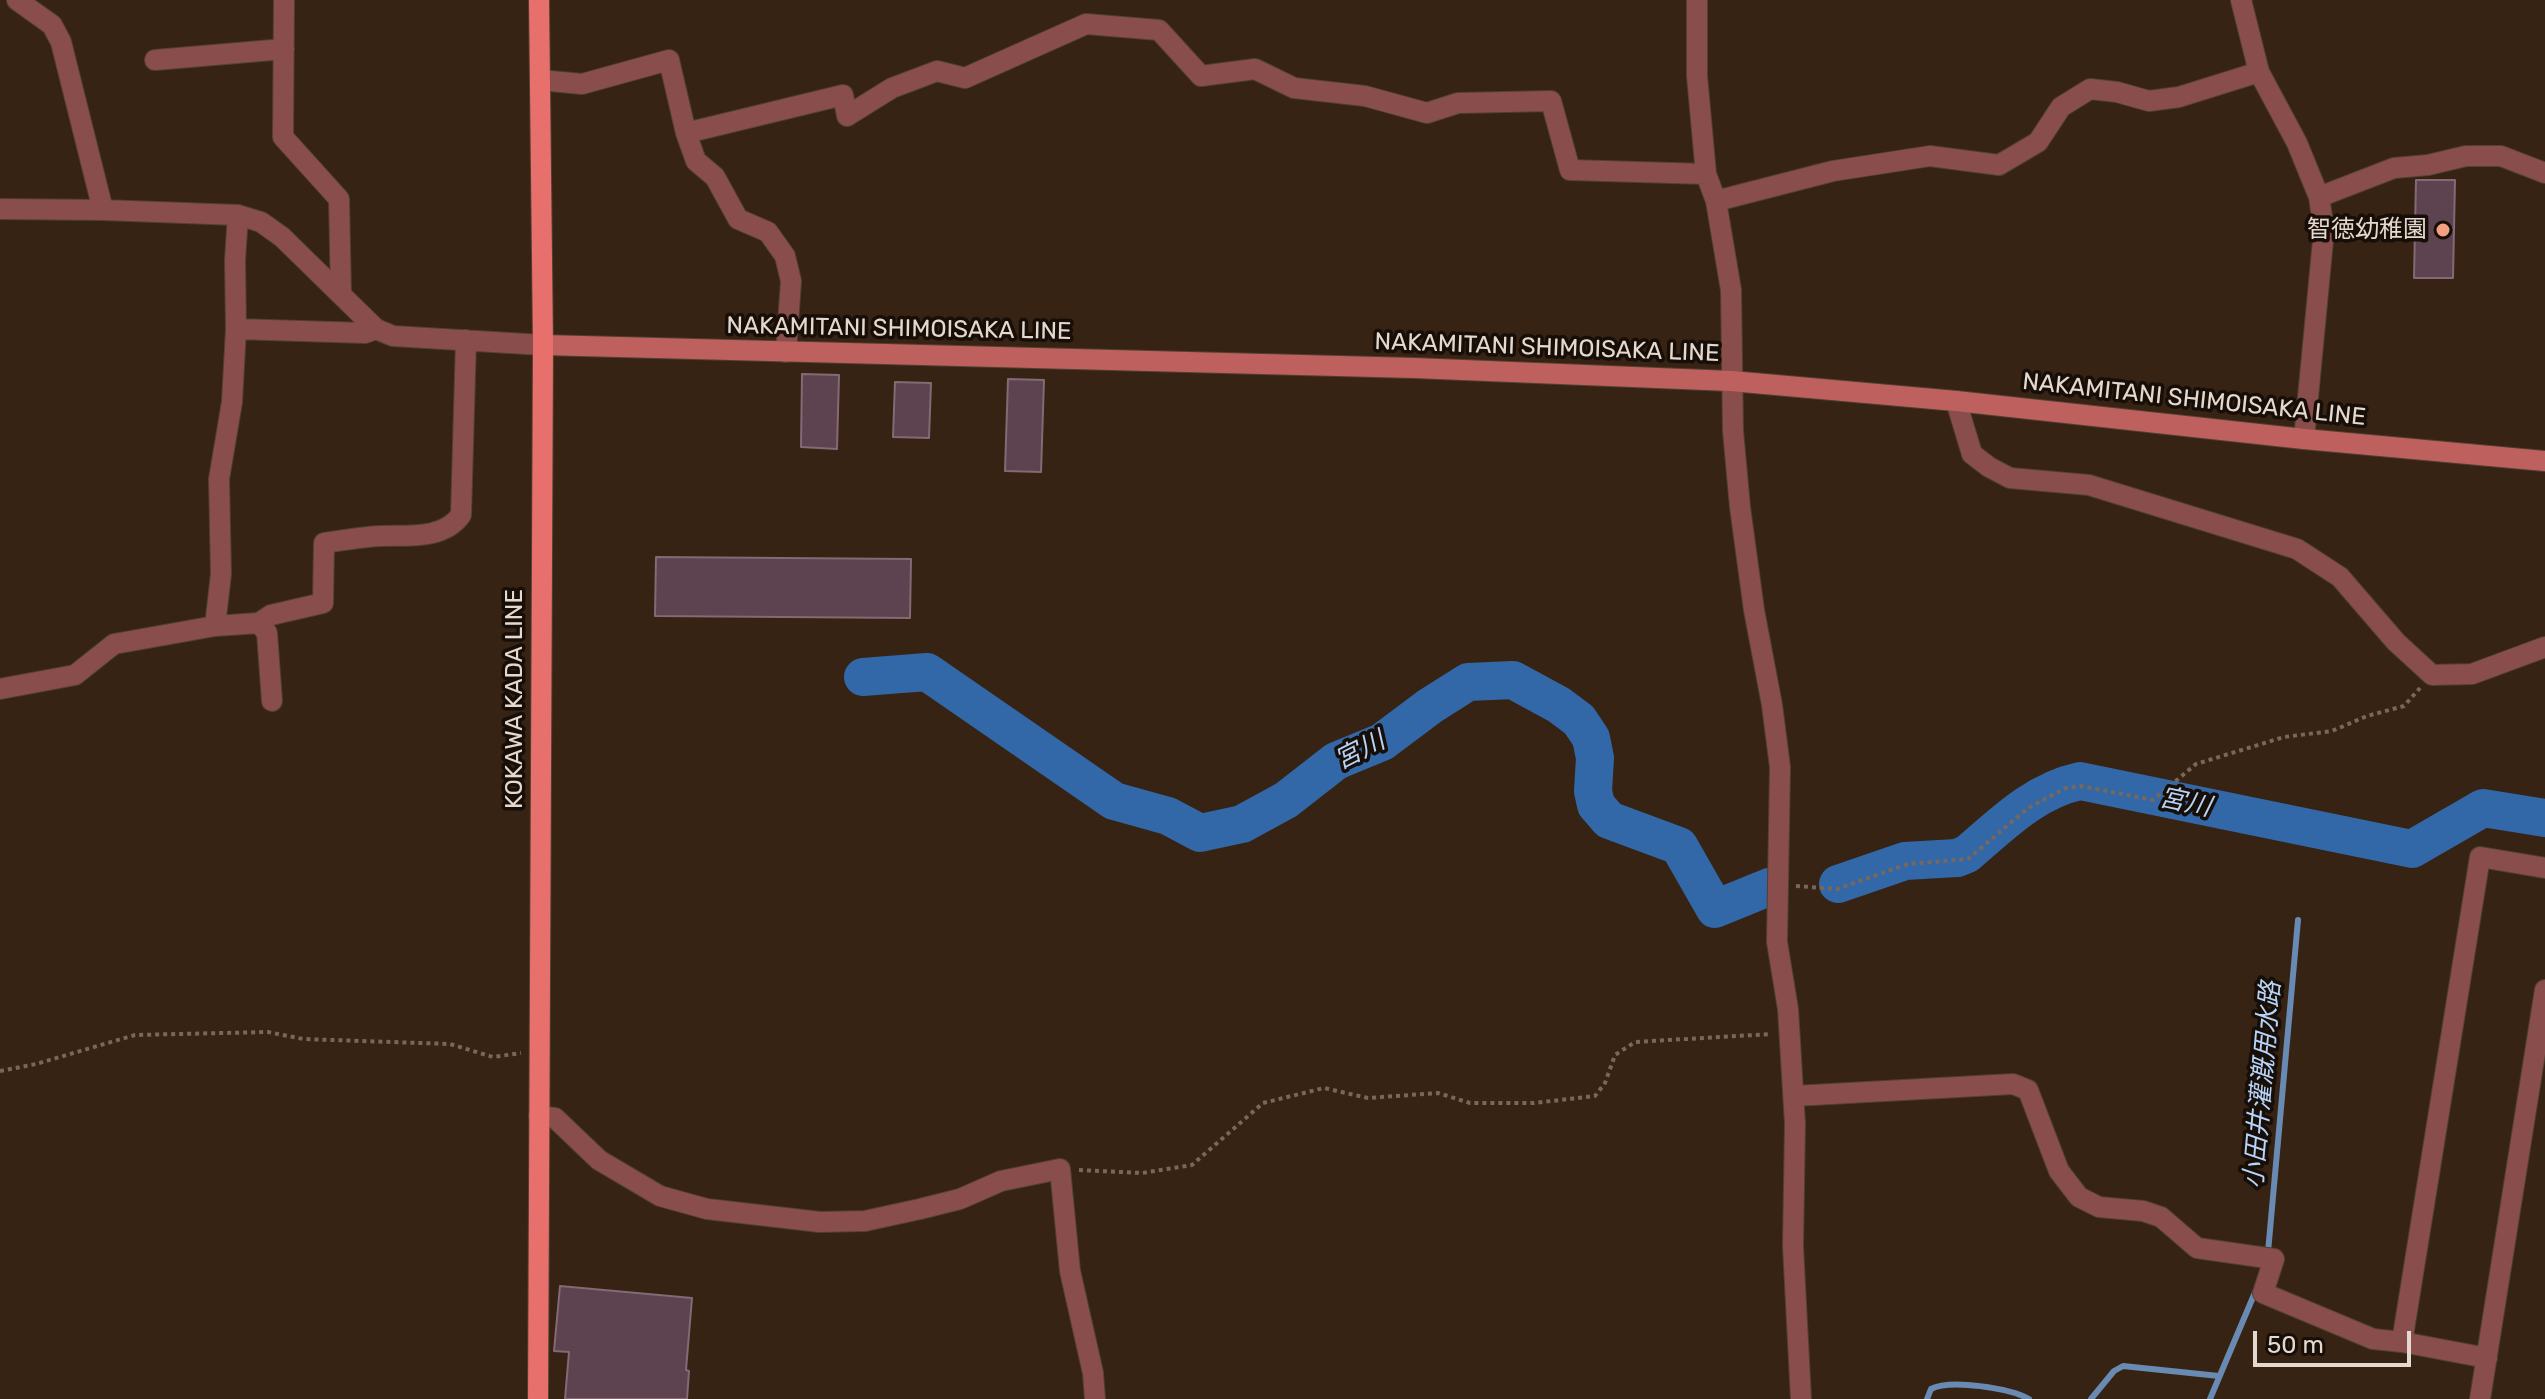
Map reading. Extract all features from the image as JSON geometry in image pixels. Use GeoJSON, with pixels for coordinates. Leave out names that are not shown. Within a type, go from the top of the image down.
{"type":"FeatureCollection","features":[{"type":"Feature","properties":{"kind":"main road","name":"KOKAWA KADA LINE"},"geometry":{"type":"LineString","coordinates":[[538,1399],[543,345],[539,0]]}},
{"type":"Feature","properties":{"kind":"main road","name":"NAKAMITANI SHIMOISAKA LINE"},"geometry":{"type":"LineString","coordinates":[[543,345],[1414,368],[1731,381],[2545,461]]}},
{"type":"Feature","properties":{"kind":"street"},"geometry":{"type":"LineString","coordinates":[[17,0],[52,25],[61,42],[103,210]]}},
{"type":"Feature","properties":{"kind":"street"},"geometry":{"type":"LineString","coordinates":[[284,0],[283,137],[339,199],[341,294]]}},
{"type":"Feature","properties":{"kind":"street"},"geometry":{"type":"LineString","coordinates":[[1697,0],[1697,76],[1706,174],[1716,201],[1731,290],[1733,431],[1742,522],[1780,767],[1777,942],[1794,1096],[1793,1246],[1801,1399]]}},
{"type":"Feature","properties":{"kind":"street"},"geometry":{"type":"LineString","coordinates":[[2241,0],[2259,72],[2297,143],[2319,197],[2324,230],[2304,439]]}},
{"type":"Feature","properties":{"kind":"street"},"geometry":{"type":"LineString","coordinates":[[686,133],[843,95],[847,116],[892,88],[937,71],[965,78],[1086,24],[1159,30],[1201,76],[1255,69],[1294,88],[1365,96],[1427,113],[1458,103],[1551,101],[1570,170],[1706,174]]}},
{"type":"Feature","properties":{"kind":"street"},"geometry":{"type":"LineString","coordinates":[[155,60],[284,49]]}},
{"type":"Feature","properties":{"kind":"street"},"geometry":{"type":"LineString","coordinates":[[540,80],[582,84],[669,60],[686,133],[696,161],[715,177],[738,219],[768,232],[785,256],[791,281],[786,352]]}},
{"type":"Feature","properties":{"kind":"street"},"geometry":{"type":"LineString","coordinates":[[1716,201],[1833,171],[1930,156],[1999,165],[2038,142],[2061,107],[2090,89],[2117,92],[2149,101],[2179,97],[2259,72]]}},
{"type":"Feature","properties":{"kind":"street"},"geometry":{"type":"LineString","coordinates":[[2319,197],[2394,168],[2428,165],[2466,156],[2501,156],[2545,173]]}},
{"type":"Feature","properties":{"kind":"street"},"geometry":{"type":"LineString","coordinates":[[0,209],[238,215],[261,222],[282,237],[376,329],[393,336],[543,345]]}},
{"type":"Feature","properties":{"kind":"street"},"geometry":{"type":"LineString","coordinates":[[215,626],[221,574],[219,479],[232,402],[238,215]]}},
{"type":"Feature","properties":{"kind":"street"},"geometry":{"type":"LineString","coordinates":[[236,329],[365,333],[376,329]]}},
{"type":"Feature","properties":{"kind":"street"},"geometry":{"type":"LineString","coordinates":[[0,689],[75,675],[114,644],[215,626],[259,623],[271,615],[323,603],[324,543],[378,536],[421,536],[454,524],[461,515],[466,340]]}},
{"type":"Feature","properties":{"kind":"street"},"geometry":{"type":"LineString","coordinates":[[1956,401],[1972,454],[2010,478],[2089,485],[2297,549],[2340,577],[2396,642],[2432,675],[2472,674],[2545,647]]}},
{"type":"Feature","properties":{"kind":"street"},"geometry":{"type":"LineString","coordinates":[[259,623],[267,633],[272,701]]}},
{"type":"Feature","properties":{"kind":"street"},"geometry":{"type":"LineString","coordinates":[[2402,1342],[2480,857],[2545,868]]}},
{"type":"Feature","properties":{"kind":"street"},"geometry":{"type":"LineString","coordinates":[[2480,1399],[2545,990]]}},
{"type":"Feature","properties":{"kind":"street"},"geometry":{"type":"LineString","coordinates":[[1794,1096],[2013,1084],[2028,1090],[2059,1171],[2079,1197],[2099,1207],[2143,1211],[2161,1217],[2197,1248],[2274,1259],[2263,1293],[2373,1339],[2487,1358]]}},
{"type":"Feature","properties":{"kind":"street"},"geometry":{"type":"LineString","coordinates":[[539,1116],[555,1118],[599,1160],[660,1196],[707,1209],[820,1222],[865,1221],[920,1209],[960,1199],[1001,1181],[1060,1169],[1070,1271],[1093,1373],[1095,1399]]}},
{"type":"Feature","properties":{"kind":"path"},"geometry":{"type":"LineString","coordinates":[[1778,885],[1837,889],[1908,864],[1968,859],[2028,808],[2066,788],[2081,786],[2153,800],[2196,764],[2284,737],[2332,731],[2367,716],[2404,706],[2432,675]]}},
{"type":"Feature","properties":{"kind":"path"},"geometry":{"type":"LineString","coordinates":[[0,1071],[36,1064],[135,1035],[268,1032],[303,1039],[450,1044],[493,1057],[539,1050]]}},
{"type":"Feature","properties":{"kind":"path"},"geometry":{"type":"LineString","coordinates":[[1060,1169],[1142,1173],[1192,1165],[1263,1103],[1324,1088],[1368,1098],[1438,1093],[1470,1103],[1534,1103],[1595,1096],[1605,1083],[1615,1055],[1635,1042],[1789,1033]]}},
{"type":"Feature","properties":{"kind":"building"},"geometry":{"type":"Polygon","coordinates":[[[2416,180],[2455,180],[2453,278],[2414,278],[2416,180]]]}},
{"type":"Feature","properties":{"kind":"building"},"geometry":{"type":"Polygon","coordinates":[[[802,374],[839,375],[837,449],[801,447],[802,374]]]}},
{"type":"Feature","properties":{"kind":"building"},"geometry":{"type":"Polygon","coordinates":[[[1008,379],[1044,380],[1041,472],[1005,471],[1008,379]]]}},
{"type":"Feature","properties":{"kind":"building"},"geometry":{"type":"Polygon","coordinates":[[[895,382],[931,383],[929,438],[893,437],[895,382]]]}},
{"type":"Feature","properties":{"kind":"building"},"geometry":{"type":"Polygon","coordinates":[[[656,557],[911,559],[910,618],[655,616],[656,557]]]}},
{"type":"Feature","properties":{"kind":"building"},"geometry":{"type":"Polygon","coordinates":[[[560,1286],[692,1298],[686,1370],[689,1371],[687,1399],[565,1399],[569,1352],[554,1351],[560,1286]]]}},
{"type":"Feature","properties":{"kind":"waterway","name":"宮川"},"geometry":{"type":"LineString","coordinates":[[863,677],[927,672],[1114,801],[1168,816],[1200,833],[1242,824],[1286,800],[1336,761],[1382,742],[1468,682],[1513,680],[1559,705],[1579,720],[1591,738],[1595,758],[1593,791],[1596,805],[1609,820],[1679,846],[1715,909],[1769,887]]}},
{"type":"Feature","properties":{"kind":"waterway","name":"宮川"},"geometry":{"type":"LineString","coordinates":[[1838,884],[1905,861],[1957,858],[1967,854],[2033,801],[2048,792],[2080,781],[2412,849],[2483,808],[2545,818]]}},
{"type":"Feature","properties":{"kind":"waterway","name":"小田井灌漑用水路"},"geometry":{"type":"LineString","coordinates":[[2268,1252],[2298,920]]}},
{"type":"Feature","properties":{"kind":"waterway","name":"小田井灌漑用水路"},"geometry":{"type":"LineString","coordinates":[[2210,1399],[2256,1290]]}},
{"type":"Feature","properties":{"kind":"waterway"},"geometry":{"type":"LineString","coordinates":[[2091,1399],[2114,1371],[2123,1366],[2219,1376]]}},
{"type":"Feature","properties":{"kind":"waterway"},"geometry":{"type":"LineString","coordinates":[[1927,1399],[1931,1389],[1952,1385],[1995,1388],[2029,1399]]}},
{"type":"Feature","properties":{"kind":"place","name":"智徳幼稚園"},"geometry":{"type":"Point","coordinates":[2443,230]}}]}
